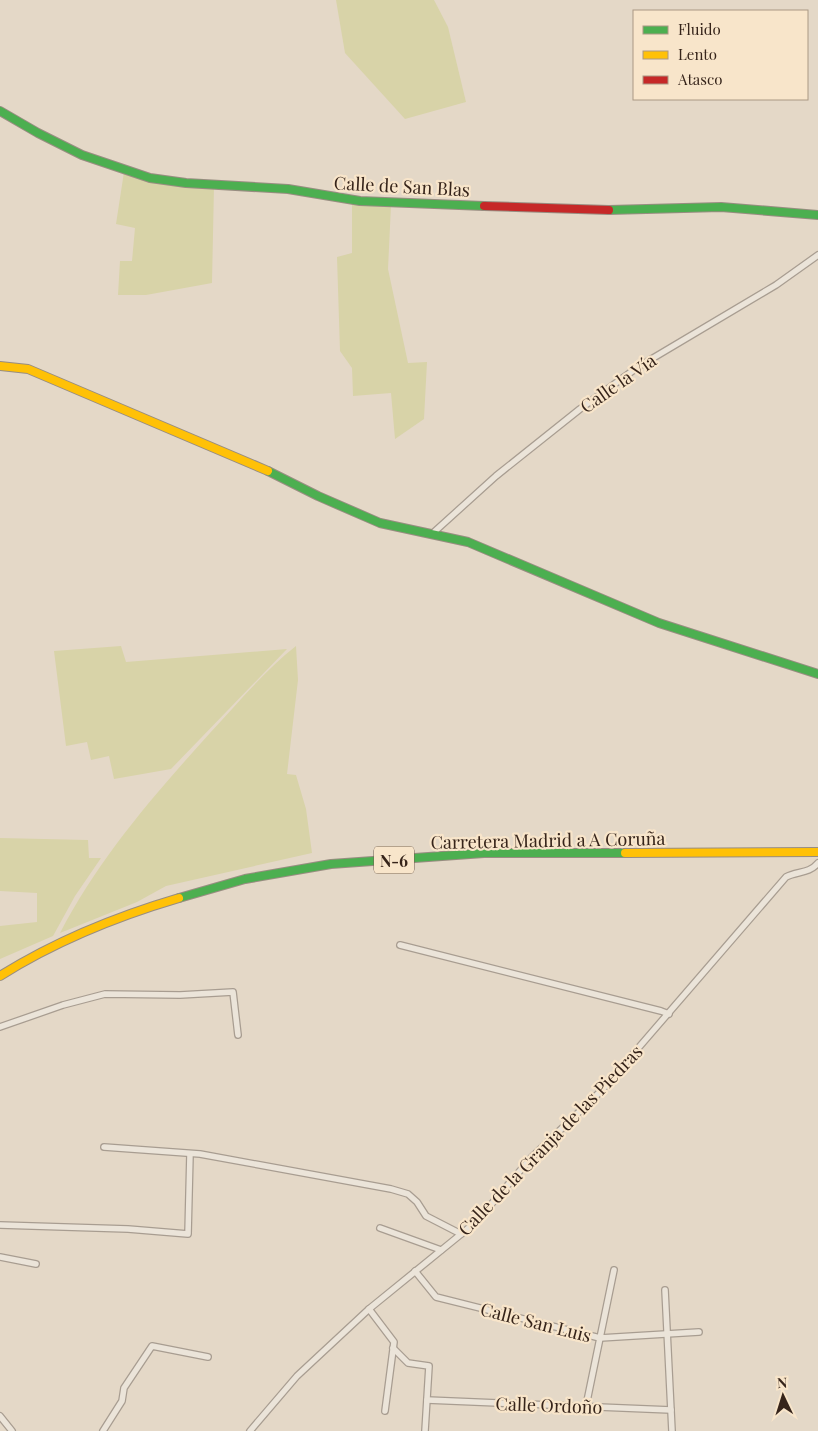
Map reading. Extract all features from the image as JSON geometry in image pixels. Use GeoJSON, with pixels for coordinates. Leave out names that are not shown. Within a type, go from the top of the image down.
{"type":"FeatureCollection","features":[{"type":"Feature","properties":{"kind":"main road","name":"Calle de San Blas"},"geometry":{"type":"LineString","coordinates":[[0,111],[19,124],[68,148],[124,170],[170,182],[231,184],[290,190],[363,202],[616,210],[713,207],[818,215]]}},
{"type":"Feature","properties":{"kind":"main road"},"geometry":{"type":"LineString","coordinates":[[0,366],[28,369],[112,403],[156,426],[261,467],[318,496],[380,523],[468,542],[659,623],[818,674]]}},
{"type":"Feature","properties":{"kind":"main road","name":"Carretera Madrid a A Coruña"},"geometry":{"type":"LineString","coordinates":[[0,976],[27,959],[92,930],[160,904],[245,879],[331,864],[484,854],[818,852]]}},
{"type":"Feature","properties":{"kind":"street","name":"Calle la Vía"},"geometry":{"type":"LineString","coordinates":[[433,533],[496,476],[587,404],[638,367],[776,285],[818,255]]}},
{"type":"Feature","properties":{"kind":"street","name":"Calle de la Granja de las Piedras"},"geometry":{"type":"LineString","coordinates":[[250,1431],[297,1376],[369,1309],[476,1222],[531,1158],[602,1090],[786,877],[793,873],[807,872],[818,863]]}},
{"type":"Feature","properties":{"kind":"street"},"geometry":{"type":"LineString","coordinates":[[400,945],[669,1014]]}},
{"type":"Feature","properties":{"kind":"street"},"geometry":{"type":"LineString","coordinates":[[0,1027],[63,1005],[105,994],[180,995],[232,992],[238,1035]]}},
{"type":"Feature","properties":{"kind":"street"},"geometry":{"type":"LineString","coordinates":[[104,1147],[190,1154],[294,1170],[404,1193],[417,1202],[426,1216],[461,1234]]}},
{"type":"Feature","properties":{"kind":"street"},"geometry":{"type":"LineString","coordinates":[[0,1225],[128,1229],[188,1234],[190,1154]]}},
{"type":"Feature","properties":{"kind":"street"},"geometry":{"type":"LineString","coordinates":[[380,1228],[441,1250]]}},
{"type":"Feature","properties":{"kind":"street"},"geometry":{"type":"LineString","coordinates":[[0,1257],[36,1264]]}},
{"type":"Feature","properties":{"kind":"street"},"geometry":{"type":"LineString","coordinates":[[586,1406],[614,1270]]}},
{"type":"Feature","properties":{"kind":"street","name":"Calle San Luis"},"geometry":{"type":"LineString","coordinates":[[415,1271],[436,1297],[600,1338],[700,1332]]}},
{"type":"Feature","properties":{"kind":"street"},"geometry":{"type":"LineString","coordinates":[[665,1290],[672,1431]]}},
{"type":"Feature","properties":{"kind":"street"},"geometry":{"type":"LineString","coordinates":[[369,1309],[394,1342],[385,1411]]}},
{"type":"Feature","properties":{"kind":"street"},"geometry":{"type":"LineString","coordinates":[[103,1431],[122,1401],[124,1388],[152,1346],[208,1357]]}},
{"type":"Feature","properties":{"kind":"street"},"geometry":{"type":"LineString","coordinates":[[393,1348],[408,1363],[429,1366],[425,1431]]}},
{"type":"Feature","properties":{"kind":"street","name":"Calle Ordoño"},"geometry":{"type":"LineString","coordinates":[[427,1400],[671,1410]]}},
{"type":"Feature","properties":{"kind":"street"},"geometry":{"type":"LineString","coordinates":[[0,1416],[12,1431]]}},
{"type":"Feature","properties":{"kind":"shaded area"},"geometry":{"type":"Polygon","coordinates":[[[336,0],[434,0],[448,27],[466,102],[405,119],[345,53],[336,0]]]}},
{"type":"Feature","properties":{"kind":"shaded area"},"geometry":{"type":"Polygon","coordinates":[[[124,172],[214,186],[212,283],[146,295],[118,295],[120,261],[132,261],[135,228],[116,224],[124,172]]]}},
{"type":"Feature","properties":{"kind":"shaded area"},"geometry":{"type":"Polygon","coordinates":[[[352,203],[391,205],[388,269],[408,363],[427,362],[424,419],[395,439],[391,393],[353,396],[352,368],[340,351],[337,257],[352,253],[352,203]]]}},
{"type":"Feature","properties":{"kind":"shaded area"},"geometry":{"type":"Polygon","coordinates":[[[121,646],[126,662],[287,649],[171,769],[114,779],[109,756],[91,760],[87,742],[66,746],[54,651],[121,646]]]}},
{"type":"Feature","properties":{"kind":"shaded area"},"geometry":{"type":"Polygon","coordinates":[[[296,646],[298,680],[287,774],[296,775],[306,809],[312,853],[166,886],[137,902],[60,933],[92,879],[148,804],[189,756],[252,688],[296,646]]]}},
{"type":"Feature","properties":{"kind":"shaded area"},"geometry":{"type":"Polygon","coordinates":[[[0,838],[88,840],[89,858],[101,858],[75,896],[53,936],[0,959],[0,926],[37,922],[37,893],[0,891],[0,838]]]}},
{"type":"Feature","properties":{"kind":"traffic: fast"},"geometry":{"type":"LineString","coordinates":[[0,111],[82,155],[150,178],[186,183],[288,189],[360,201],[484,206]]}},
{"type":"Feature","properties":{"kind":"traffic: fast"},"geometry":{"type":"LineString","coordinates":[[609,210],[721,207],[818,215]]}},
{"type":"Feature","properties":{"kind":"traffic: fast"},"geometry":{"type":"LineString","coordinates":[[268,471],[318,496],[380,523],[468,542],[659,623],[818,674]]}},
{"type":"Feature","properties":{"kind":"traffic: fast"},"geometry":{"type":"LineString","coordinates":[[179,898],[245,879],[331,864],[484,853],[625,853]]}},
{"type":"Feature","properties":{"kind":"traffic: slow"},"geometry":{"type":"LineString","coordinates":[[0,366],[28,369],[268,471]]}},
{"type":"Feature","properties":{"kind":"traffic: slow"},"geometry":{"type":"LineString","coordinates":[[625,853],[818,852]]}},
{"type":"Feature","properties":{"kind":"traffic: slow"},"geometry":{"type":"LineString","coordinates":[[0,976],[64,941],[133,913],[179,898]]}},
{"type":"Feature","properties":{"kind":"traffic: jam"},"geometry":{"type":"LineString","coordinates":[[484,206],[609,210]]}}]}
